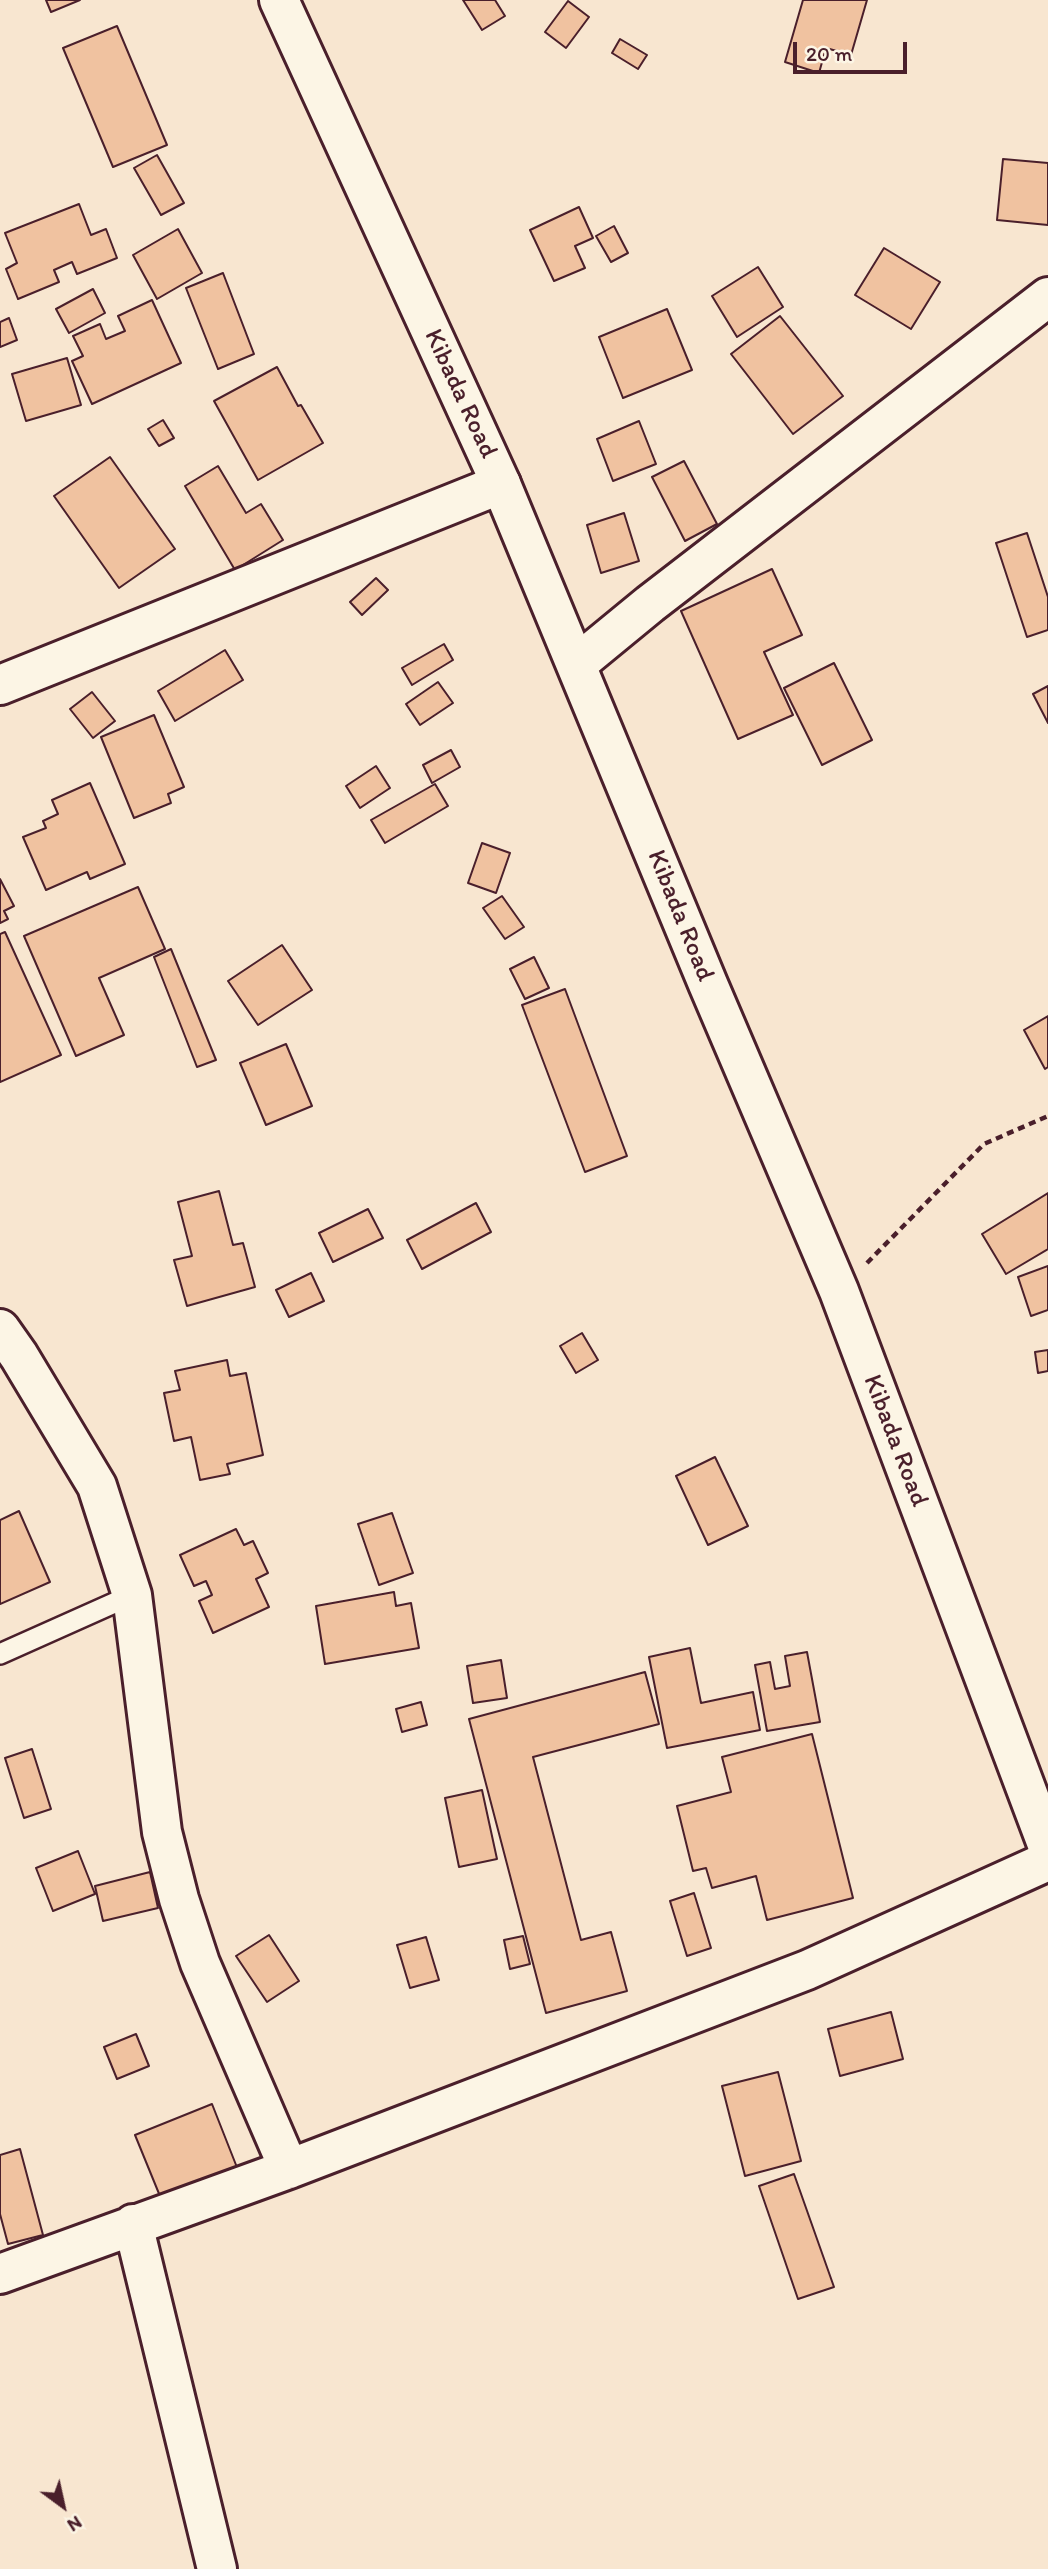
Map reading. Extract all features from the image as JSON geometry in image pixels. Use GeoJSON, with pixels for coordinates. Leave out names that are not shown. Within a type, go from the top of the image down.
{"type":"FeatureCollection","features":[{"type":"Feature","properties":{"kind":"street","name":"Kibada Road"},"geometry":{"type":"LineString","coordinates":[[279,0],[501,484],[708,984],[839,1291],[1048,1847]]}},
{"type":"Feature","properties":{"kind":"street"},"geometry":{"type":"LineString","coordinates":[[577,664],[650,604],[1048,297]]}},
{"type":"Feature","properties":{"kind":"street"},"geometry":{"type":"LineString","coordinates":[[0,684],[501,484]]}},
{"type":"Feature","properties":{"kind":"street"},"geometry":{"type":"LineString","coordinates":[[6,1350],[97,1486],[132,1595],[162,1832],[179,1899],[200,1963],[289,2169]]}},
{"type":"Feature","properties":{"kind":"street"},"geometry":{"type":"LineString","coordinates":[[0,2274],[289,2169],[807,1969],[1048,1861]]}},
{"type":"Feature","properties":{"kind":"street"},"geometry":{"type":"LineString","coordinates":[[133,2224],[217,2569]]}},
{"type":"Feature","properties":{"kind":"lane"},"geometry":{"type":"LineString","coordinates":[[0,1654],[132,1595]]}},
{"type":"Feature","properties":{"kind":"path"},"geometry":{"type":"LineString","coordinates":[[839,1291],[984,1144],[1048,1116]]}},
{"type":"Feature","properties":{"kind":"building"},"geometry":{"type":"Polygon","coordinates":[[[46,0],[80,0],[51,12],[46,0]]]}},
{"type":"Feature","properties":{"kind":"building"},"geometry":{"type":"Polygon","coordinates":[[[463,0],[495,0],[505,16],[482,30],[463,0]]]}},
{"type":"Feature","properties":{"kind":"building"},"geometry":{"type":"Polygon","coordinates":[[[803,0],[867,0],[851,55],[826,48],[819,73],[785,62],[803,0]]]}},
{"type":"Feature","properties":{"kind":"building"},"geometry":{"type":"Polygon","coordinates":[[[568,1],[589,17],[566,48],[545,32],[568,1]]]}},
{"type":"Feature","properties":{"kind":"building"},"geometry":{"type":"Polygon","coordinates":[[[117,26],[167,145],[113,167],[63,48],[117,26]]]}},
{"type":"Feature","properties":{"kind":"building"},"geometry":{"type":"Polygon","coordinates":[[[620,39],[647,55],[638,69],[612,53],[620,39]]]}},
{"type":"Feature","properties":{"kind":"building"},"geometry":{"type":"Polygon","coordinates":[[[157,155],[184,203],[161,215],[134,168],[157,155]]]}},
{"type":"Feature","properties":{"kind":"building"},"geometry":{"type":"Polygon","coordinates":[[[1003,159],[1048,163],[1048,225],[997,220],[1003,159]]]}},
{"type":"Feature","properties":{"kind":"building"},"geometry":{"type":"Polygon","coordinates":[[[79,204],[91,235],[106,229],[117,258],[77,274],[72,262],[54,270],[59,282],[18,299],[6,269],[17,263],[5,233],[79,204]]]}},
{"type":"Feature","properties":{"kind":"building"},"geometry":{"type":"Polygon","coordinates":[[[579,207],[593,238],[575,246],[585,268],[554,281],[530,230],[579,207]]]}},
{"type":"Feature","properties":{"kind":"building"},"geometry":{"type":"Polygon","coordinates":[[[614,226],[628,253],[611,262],[596,236],[614,226]]]}},
{"type":"Feature","properties":{"kind":"building"},"geometry":{"type":"Polygon","coordinates":[[[178,229],[202,273],[157,299],[133,255],[178,229]]]}},
{"type":"Feature","properties":{"kind":"building"},"geometry":{"type":"Polygon","coordinates":[[[884,248],[940,282],[911,329],[855,295],[884,248]]]}},
{"type":"Feature","properties":{"kind":"building"},"geometry":{"type":"Polygon","coordinates":[[[758,267],[783,307],[737,337],[712,296],[758,267]]]}},
{"type":"Feature","properties":{"kind":"building"},"geometry":{"type":"Polygon","coordinates":[[[223,273],[254,354],[218,369],[186,288],[223,273]]]}},
{"type":"Feature","properties":{"kind":"building"},"geometry":{"type":"Polygon","coordinates":[[[93,289],[105,313],[69,333],[56,309],[93,289]]]}},
{"type":"Feature","properties":{"kind":"building"},"geometry":{"type":"Polygon","coordinates":[[[152,300],[181,363],[92,404],[72,361],[83,356],[73,336],[100,324],[106,339],[125,331],[118,316],[152,300]]]}},
{"type":"Feature","properties":{"kind":"building"},"geometry":{"type":"Polygon","coordinates":[[[667,309],[692,370],[623,398],[599,337],[667,309]]]}},
{"type":"Feature","properties":{"kind":"building"},"geometry":{"type":"Polygon","coordinates":[[[780,316],[843,396],[793,434],[731,354],[780,316]]]}},
{"type":"Feature","properties":{"kind":"building"},"geometry":{"type":"Polygon","coordinates":[[[9,318],[17,340],[0,347],[0,322],[9,318]]]}},
{"type":"Feature","properties":{"kind":"building"},"geometry":{"type":"Polygon","coordinates":[[[67,358],[81,405],[26,421],[12,374],[67,358]]]}},
{"type":"Feature","properties":{"kind":"building"},"geometry":{"type":"Polygon","coordinates":[[[277,367],[298,406],[301,405],[323,443],[258,480],[214,401],[277,367]]]}},
{"type":"Feature","properties":{"kind":"building"},"geometry":{"type":"Polygon","coordinates":[[[163,420],[174,438],[159,446],[148,429],[163,420]]]}},
{"type":"Feature","properties":{"kind":"building"},"geometry":{"type":"Polygon","coordinates":[[[639,421],[656,464],[613,481],[597,439],[639,421]]]}},
{"type":"Feature","properties":{"kind":"building"},"geometry":{"type":"Polygon","coordinates":[[[110,457],[175,549],[119,588],[54,496],[110,457]]]}},
{"type":"Feature","properties":{"kind":"building"},"geometry":{"type":"Polygon","coordinates":[[[684,461],[717,524],[685,541],[652,477],[684,461]]]}},
{"type":"Feature","properties":{"kind":"building"},"geometry":{"type":"Polygon","coordinates":[[[218,466],[246,513],[261,504],[283,540],[235,570],[185,486],[218,466]]]}},
{"type":"Feature","properties":{"kind":"building"},"geometry":{"type":"Polygon","coordinates":[[[624,513],[639,561],[601,573],[587,525],[624,513]]]}},
{"type":"Feature","properties":{"kind":"building"},"geometry":{"type":"Polygon","coordinates":[[[1027,533],[1048,597],[1048,630],[1027,637],[996,543],[1027,533]]]}},
{"type":"Feature","properties":{"kind":"building"},"geometry":{"type":"Polygon","coordinates":[[[772,569],[802,635],[764,652],[793,715],[738,739],[681,611],[772,569]]]}},
{"type":"Feature","properties":{"kind":"building"},"geometry":{"type":"Polygon","coordinates":[[[376,578],[388,590],[362,615],[350,602],[376,578]]]}},
{"type":"Feature","properties":{"kind":"building"},"geometry":{"type":"Polygon","coordinates":[[[444,644],[453,660],[412,685],[402,668],[444,644]]]}},
{"type":"Feature","properties":{"kind":"building"},"geometry":{"type":"Polygon","coordinates":[[[225,650],[243,680],[175,721],[158,691],[225,650]]]}},
{"type":"Feature","properties":{"kind":"building"},"geometry":{"type":"Polygon","coordinates":[[[834,663],[872,740],[822,765],[784,688],[834,663]]]}},
{"type":"Feature","properties":{"kind":"building"},"geometry":{"type":"Polygon","coordinates":[[[438,682],[453,703],[420,725],[406,704],[438,682]]]}},
{"type":"Feature","properties":{"kind":"building"},"geometry":{"type":"Polygon","coordinates":[[[1048,686],[1048,723],[1033,694],[1048,686]]]}},
{"type":"Feature","properties":{"kind":"building"},"geometry":{"type":"Polygon","coordinates":[[[92,692],[115,721],[93,738],[70,709],[92,692]]]}},
{"type":"Feature","properties":{"kind":"building"},"geometry":{"type":"Polygon","coordinates":[[[154,715],[184,787],[168,794],[171,803],[134,818],[101,737],[154,715]]]}},
{"type":"Feature","properties":{"kind":"building"},"geometry":{"type":"Polygon","coordinates":[[[451,750],[460,767],[432,783],[423,765],[451,750]]]}},
{"type":"Feature","properties":{"kind":"building"},"geometry":{"type":"Polygon","coordinates":[[[376,766],[390,788],[360,808],[346,786],[376,766]]]}},
{"type":"Feature","properties":{"kind":"building"},"geometry":{"type":"Polygon","coordinates":[[[90,783],[125,864],[90,879],[87,872],[46,890],[23,837],[46,828],[43,821],[58,814],[52,800],[90,783]]]}},
{"type":"Feature","properties":{"kind":"building"},"geometry":{"type":"Polygon","coordinates":[[[435,784],[448,806],[385,843],[371,820],[435,784]]]}},
{"type":"Feature","properties":{"kind":"building"},"geometry":{"type":"Polygon","coordinates":[[[482,843],[510,853],[496,893],[468,883],[482,843]]]}},
{"type":"Feature","properties":{"kind":"building"},"geometry":{"type":"Polygon","coordinates":[[[0,879],[14,906],[4,911],[8,919],[0,923],[0,879]]]}},
{"type":"Feature","properties":{"kind":"building"},"geometry":{"type":"Polygon","coordinates":[[[138,887],[165,949],[99,978],[124,1035],[76,1056],[24,936],[138,887]]]}},
{"type":"Feature","properties":{"kind":"building"},"geometry":{"type":"Polygon","coordinates":[[[502,896],[524,927],[505,939],[483,908],[502,896]]]}},
{"type":"Feature","properties":{"kind":"building"},"geometry":{"type":"Polygon","coordinates":[[[5,932],[61,1055],[0,1082],[0,934],[5,932]]]}},
{"type":"Feature","properties":{"kind":"building"},"geometry":{"type":"Polygon","coordinates":[[[282,945],[312,990],[258,1025],[228,981],[282,945]]]}},
{"type":"Feature","properties":{"kind":"building"},"geometry":{"type":"Polygon","coordinates":[[[171,949],[216,1060],[197,1067],[154,957],[171,949]]]}},
{"type":"Feature","properties":{"kind":"building"},"geometry":{"type":"Polygon","coordinates":[[[534,957],[549,988],[525,999],[510,969],[534,957]]]}},
{"type":"Feature","properties":{"kind":"building"},"geometry":{"type":"Polygon","coordinates":[[[565,989],[627,1156],[585,1172],[522,1005],[565,989]]]}},
{"type":"Feature","properties":{"kind":"building"},"geometry":{"type":"Polygon","coordinates":[[[1048,1016],[1048,1067],[1045,1069],[1024,1030],[1048,1016]]]}},
{"type":"Feature","properties":{"kind":"building"},"geometry":{"type":"Polygon","coordinates":[[[286,1044],[312,1106],[266,1125],[240,1063],[286,1044]]]}},
{"type":"Feature","properties":{"kind":"building"},"geometry":{"type":"Polygon","coordinates":[[[219,1191],[233,1245],[243,1243],[255,1287],[187,1306],[174,1260],[192,1256],[178,1202],[219,1191]]]}},
{"type":"Feature","properties":{"kind":"building"},"geometry":{"type":"Polygon","coordinates":[[[1048,1193],[1048,1249],[1006,1274],[982,1234],[1048,1193]]]}},
{"type":"Feature","properties":{"kind":"building"},"geometry":{"type":"Polygon","coordinates":[[[476,1203],[491,1232],[422,1269],[407,1240],[476,1203]]]}},
{"type":"Feature","properties":{"kind":"building"},"geometry":{"type":"Polygon","coordinates":[[[368,1209],[383,1238],[333,1262],[319,1233],[368,1209]]]}},
{"type":"Feature","properties":{"kind":"building"},"geometry":{"type":"Polygon","coordinates":[[[1048,1266],[1048,1310],[1031,1316],[1018,1277],[1048,1266]]]}},
{"type":"Feature","properties":{"kind":"building"},"geometry":{"type":"Polygon","coordinates":[[[311,1273],[324,1301],[289,1317],[276,1290],[311,1273]]]}},
{"type":"Feature","properties":{"kind":"building"},"geometry":{"type":"Polygon","coordinates":[[[582,1333],[598,1360],[576,1373],[560,1346],[582,1333]]]}},
{"type":"Feature","properties":{"kind":"building"},"geometry":{"type":"Polygon","coordinates":[[[1048,1350],[1048,1371],[1038,1373],[1035,1352],[1048,1350]]]}},
{"type":"Feature","properties":{"kind":"building"},"geometry":{"type":"Polygon","coordinates":[[[227,1360],[230,1376],[246,1373],[263,1455],[227,1464],[230,1474],[200,1480],[191,1437],[174,1441],[164,1393],[180,1390],[175,1371],[227,1360]]]}},
{"type":"Feature","properties":{"kind":"building"},"geometry":{"type":"Polygon","coordinates":[[[715,1457],[748,1526],[708,1545],[676,1476],[715,1457]]]}},
{"type":"Feature","properties":{"kind":"building"},"geometry":{"type":"Polygon","coordinates":[[[19,1511],[50,1582],[0,1604],[0,1520],[19,1511]]]}},
{"type":"Feature","properties":{"kind":"building"},"geometry":{"type":"Polygon","coordinates":[[[392,1513],[413,1573],[379,1585],[358,1524],[392,1513]]]}},
{"type":"Feature","properties":{"kind":"building"},"geometry":{"type":"Polygon","coordinates":[[[236,1529],[244,1545],[253,1541],[268,1573],[256,1579],[269,1607],[213,1633],[199,1601],[212,1595],[206,1581],[194,1586],[180,1555],[236,1529]]]}},
{"type":"Feature","properties":{"kind":"building"},"geometry":{"type":"Polygon","coordinates":[[[394,1592],[396,1606],[411,1603],[419,1648],[325,1664],[316,1606],[394,1592]]]}},
{"type":"Feature","properties":{"kind":"building"},"geometry":{"type":"Polygon","coordinates":[[[690,1648],[701,1703],[753,1692],[760,1730],[667,1748],[649,1657],[690,1648]]]}},
{"type":"Feature","properties":{"kind":"building"},"geometry":{"type":"Polygon","coordinates":[[[807,1652],[820,1722],[767,1731],[755,1665],[770,1662],[775,1689],[790,1686],[785,1656],[807,1652]]]}},
{"type":"Feature","properties":{"kind":"building"},"geometry":{"type":"Polygon","coordinates":[[[501,1660],[507,1698],[473,1703],[467,1666],[501,1660]]]}},
{"type":"Feature","properties":{"kind":"building"},"geometry":{"type":"Polygon","coordinates":[[[645,1672],[659,1724],[533,1757],[581,1940],[611,1932],[627,1991],[546,2013],[469,1719],[645,1672]]]}},
{"type":"Feature","properties":{"kind":"building"},"geometry":{"type":"Polygon","coordinates":[[[421,1702],[427,1725],[402,1732],[396,1709],[421,1702]]]}},
{"type":"Feature","properties":{"kind":"building"},"geometry":{"type":"Polygon","coordinates":[[[812,1734],[853,1898],[767,1920],[756,1876],[712,1888],[706,1868],[693,1871],[677,1806],[731,1792],[722,1757],[812,1734]]]}},
{"type":"Feature","properties":{"kind":"building"},"geometry":{"type":"Polygon","coordinates":[[[32,1749],[51,1809],[24,1818],[5,1758],[32,1749]]]}},
{"type":"Feature","properties":{"kind":"building"},"geometry":{"type":"Polygon","coordinates":[[[482,1790],[497,1859],[459,1867],[445,1798],[482,1790]]]}},
{"type":"Feature","properties":{"kind":"building"},"geometry":{"type":"Polygon","coordinates":[[[78,1851],[95,1894],[53,1911],[36,1868],[78,1851]]]}},
{"type":"Feature","properties":{"kind":"building"},"geometry":{"type":"Polygon","coordinates":[[[150,1872],[158,1908],[103,1921],[95,1886],[150,1872]]]}},
{"type":"Feature","properties":{"kind":"building"},"geometry":{"type":"Polygon","coordinates":[[[694,1893],[711,1948],[687,1956],[670,1901],[694,1893]]]}},
{"type":"Feature","properties":{"kind":"building"},"geometry":{"type":"Polygon","coordinates":[[[269,1935],[299,1981],[267,2002],[236,1956],[269,1935]]]}},
{"type":"Feature","properties":{"kind":"building"},"geometry":{"type":"Polygon","coordinates":[[[523,1936],[530,1964],[510,1969],[504,1940],[523,1936]]]}},
{"type":"Feature","properties":{"kind":"building"},"geometry":{"type":"Polygon","coordinates":[[[426,1937],[439,1980],[410,1988],[397,1945],[426,1937]]]}},
{"type":"Feature","properties":{"kind":"building"},"geometry":{"type":"Polygon","coordinates":[[[891,2012],[903,2059],[840,2076],[828,2029],[891,2012]]]}},
{"type":"Feature","properties":{"kind":"building"},"geometry":{"type":"Polygon","coordinates":[[[136,2034],[149,2066],[117,2079],[104,2047],[136,2034]]]}},
{"type":"Feature","properties":{"kind":"building"},"geometry":{"type":"Polygon","coordinates":[[[778,2072],[801,2161],[745,2176],[722,2086],[778,2072]]]}},
{"type":"Feature","properties":{"kind":"building"},"geometry":{"type":"Polygon","coordinates":[[[212,2104],[238,2170],[162,2201],[135,2135],[212,2104]]]}},
{"type":"Feature","properties":{"kind":"building"},"geometry":{"type":"Polygon","coordinates":[[[20,2149],[43,2235],[8,2244],[0,2214],[0,2155],[20,2149]]]}},
{"type":"Feature","properties":{"kind":"building"},"geometry":{"type":"Polygon","coordinates":[[[794,2174],[834,2287],[798,2299],[759,2186],[794,2174]]]}}]}
